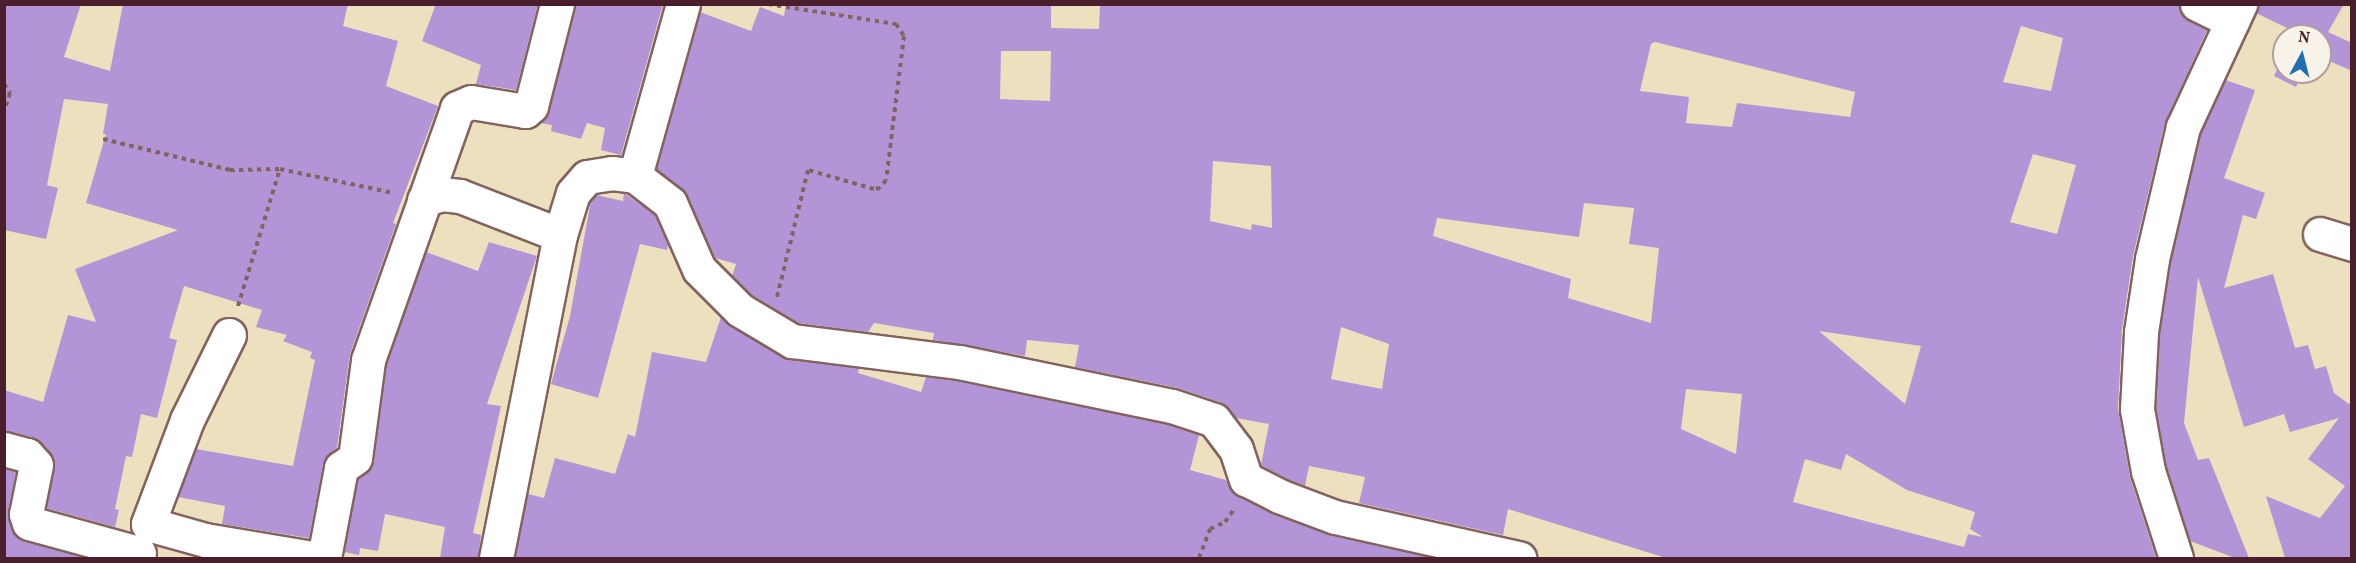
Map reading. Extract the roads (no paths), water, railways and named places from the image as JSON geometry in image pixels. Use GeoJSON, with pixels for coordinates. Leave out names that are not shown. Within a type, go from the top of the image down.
{"type":"FeatureCollection","features":[{"type":"Feature","properties":{"kind":"street"},"geometry":{"type":"LineString","coordinates":[[324,558],[341,468],[355,458],[368,360],[457,108],[471,102],[525,111],[531,106],[557,4]]}},
{"type":"Feature","properties":{"kind":"street"},"geometry":{"type":"LineString","coordinates":[[635,176],[683,4]]}},
{"type":"Feature","properties":{"kind":"street"},"geometry":{"type":"LineString","coordinates":[[2176,558],[2148,471],[2137,409],[2141,332],[2152,259],[2183,127],[2236,13],[2197,4]]}},
{"type":"Feature","properties":{"kind":"street"},"geometry":{"type":"LineString","coordinates":[[496,558],[560,235],[573,192],[587,177],[612,173],[635,176],[670,203],[699,269],[740,310],[792,341],[959,362],[1172,406],[1214,420],[1236,449],[1246,479],[1335,517],[1519,558]]}},
{"type":"Feature","properties":{"kind":"street"},"geometry":{"type":"LineString","coordinates":[[424,200],[441,194],[460,196],[560,235]]}},
{"type":"Feature","properties":{"kind":"street"},"geometry":{"type":"LineString","coordinates":[[2320,234],[2352,244]]}},
{"type":"Feature","properties":{"kind":"street"},"geometry":{"type":"LineString","coordinates":[[141,545],[187,420],[229,335]]}},
{"type":"Feature","properties":{"kind":"street"},"geometry":{"type":"LineString","coordinates":[[4,449],[27,455],[36,465],[26,514],[29,523],[141,545],[205,540],[312,558]]}}]}
